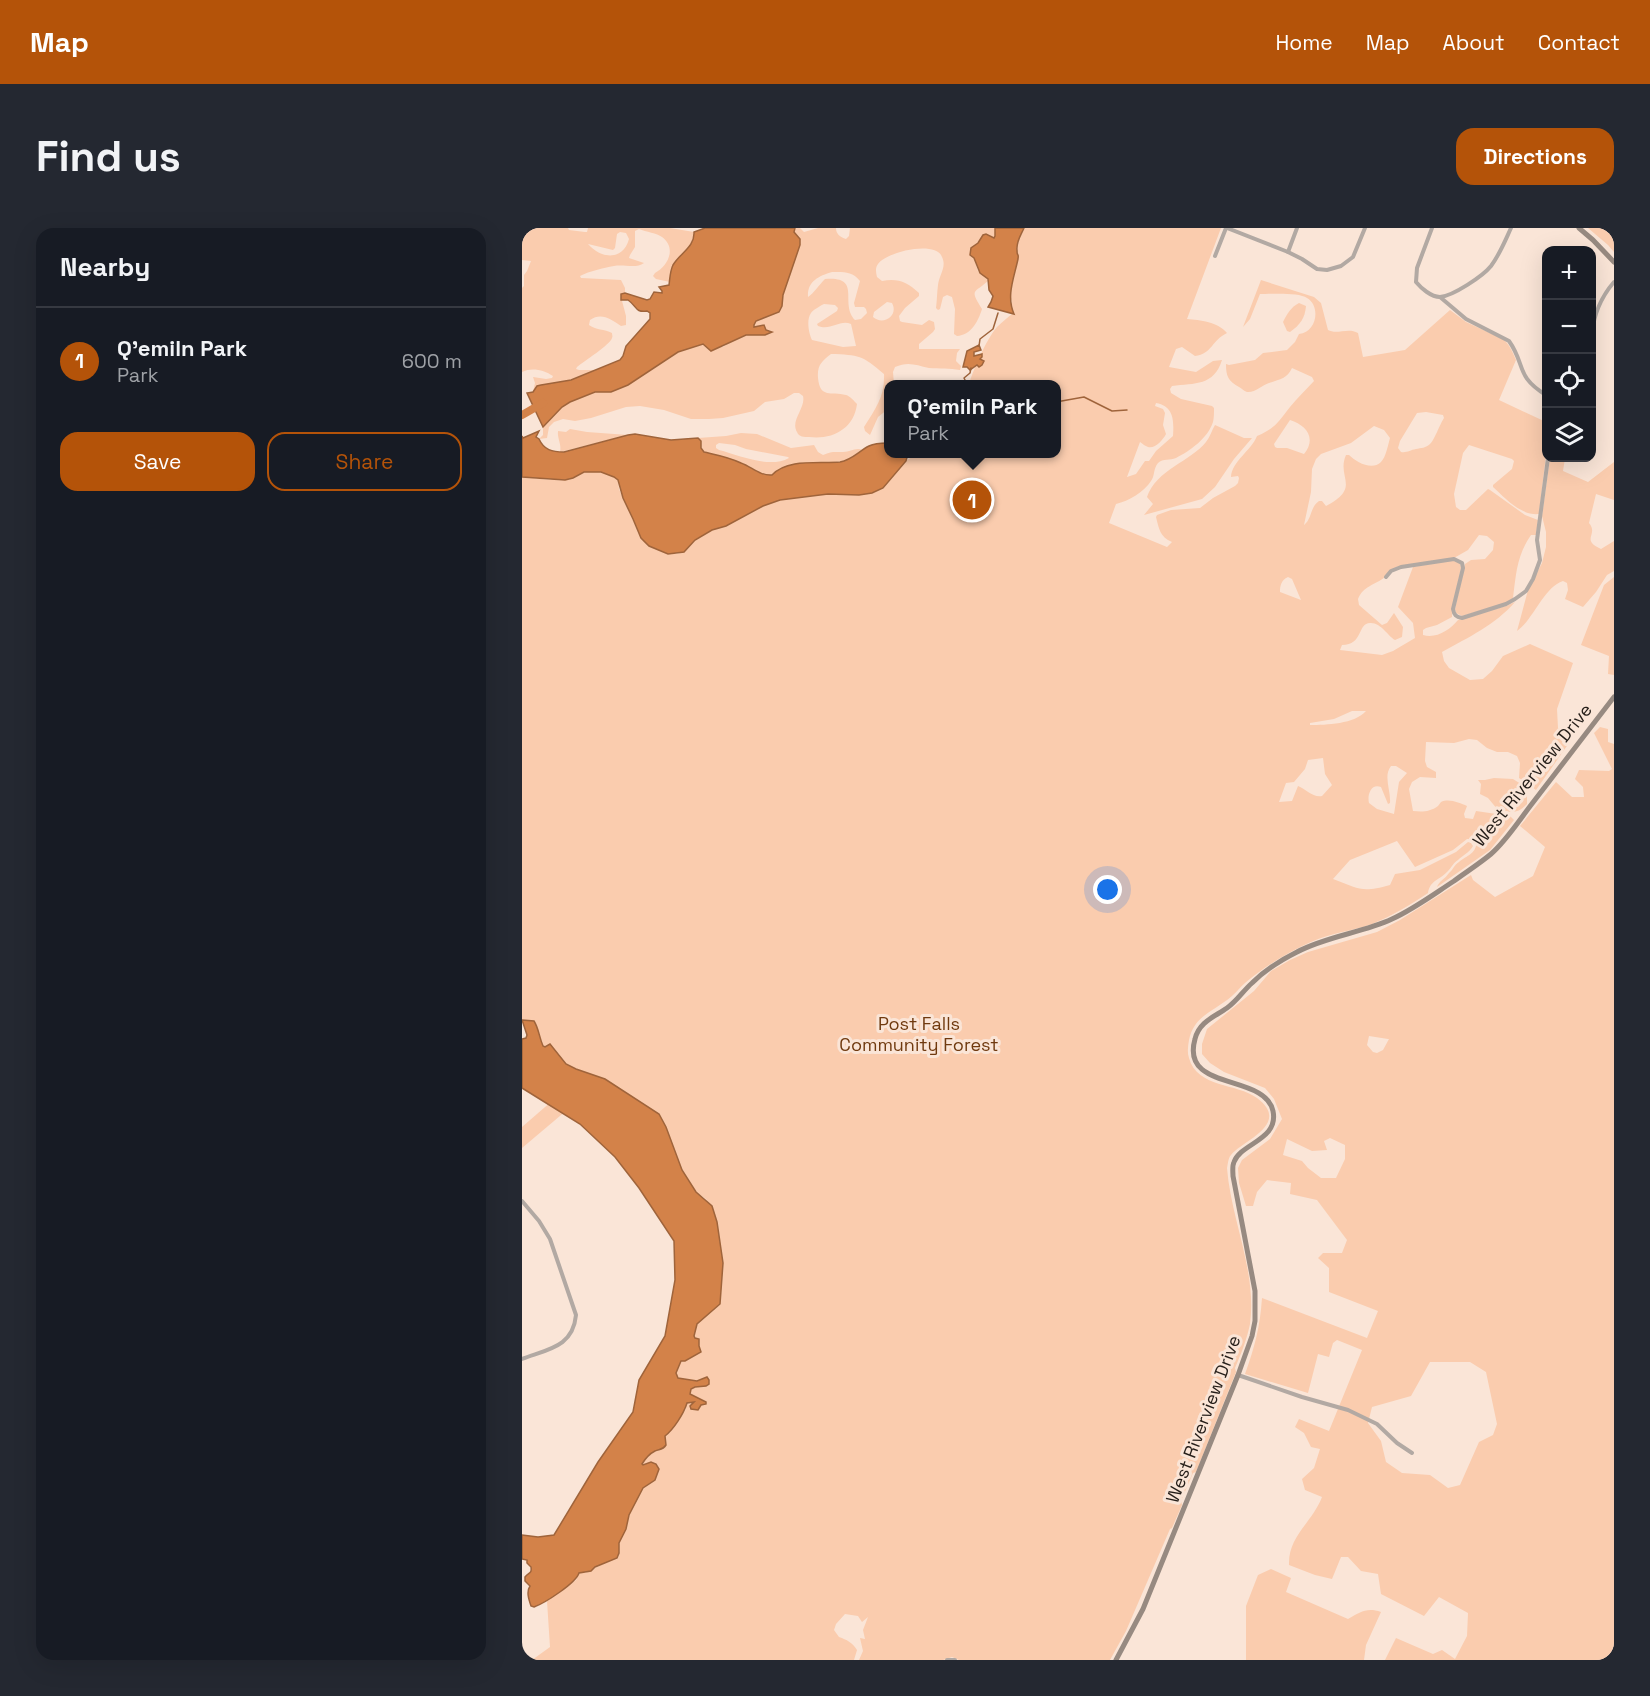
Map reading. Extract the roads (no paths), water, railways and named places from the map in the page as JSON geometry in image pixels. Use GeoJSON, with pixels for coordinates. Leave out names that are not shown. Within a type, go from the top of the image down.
{"type":"FeatureCollection","features":[{"type":"Feature","properties":{"kind":"street"},"geometry":{"type":"LineString","coordinates":[[1215,256],[1226,228],[1288,252],[1317,269],[1334,268],[1347,262],[1353,256],[1365,228]]}},
{"type":"Feature","properties":{"kind":"street"},"geometry":{"type":"LineString","coordinates":[[1288,252],[1297,228]]}},
{"type":"Feature","properties":{"kind":"street"},"geometry":{"type":"LineString","coordinates":[[1432,228],[1417,268],[1416,282],[1429,293],[1440,297],[1466,320],[1509,341],[1528,382],[1542,392]]}},
{"type":"Feature","properties":{"kind":"street"},"geometry":{"type":"LineString","coordinates":[[1440,297],[1450,294],[1484,274],[1503,248],[1511,228]]}},
{"type":"Feature","properties":{"kind":"street"},"geometry":{"type":"LineString","coordinates":[[1579,228],[1614,262]]}},
{"type":"Feature","properties":{"kind":"street"},"geometry":{"type":"LineString","coordinates":[[1596,313],[1614,282]]}},
{"type":"Feature","properties":{"kind":"street"},"geometry":{"type":"LineString","coordinates":[[1386,578],[1391,571],[1401,567],[1454,559],[1462,563],[1453,609],[1454,614],[1458,617],[1462,618],[1515,599],[1526,591],[1540,560],[1537,540],[1547,462]]}},
{"type":"Feature","properties":{"kind":"street","name":"West Riverview Drive"},"geometry":{"type":"LineString","coordinates":[[1116,1660],[1143,1609],[1238,1375],[1252,1335],[1256,1306],[1256,1291],[1233,1167],[1238,1156],[1266,1134],[1272,1125],[1274,1113],[1269,1103],[1256,1092],[1220,1080],[1203,1071],[1194,1055],[1193,1046],[1199,1028],[1207,1020],[1227,1008],[1251,984],[1298,951],[1391,920],[1420,904],[1491,854],[1517,824],[1614,697]]}},
{"type":"Feature","properties":{"kind":"street"},"geometry":{"type":"LineString","coordinates":[[522,1201],[539,1221],[550,1239],[576,1315],[575,1327],[569,1338],[558,1345],[522,1359]]}},
{"type":"Feature","properties":{"kind":"street"},"geometry":{"type":"LineString","coordinates":[[1238,1375],[1348,1410],[1377,1424],[1397,1443],[1412,1453]]}},
{"type":"Feature","properties":{"kind":"street"},"geometry":{"type":"LineString","coordinates":[[947,1660],[955,1660]]}},
{"type":"Feature","properties":{"kind":"waterway"},"geometry":{"type":"LineString","coordinates":[[979,346],[980,339],[993,329],[998,313]]}},
{"type":"Feature","properties":{"kind":"waterway"},"geometry":{"type":"LineString","coordinates":[[965,380],[971,368]]}},
{"type":"Feature","properties":{"kind":"waterway"},"geometry":{"type":"LineString","coordinates":[[1061,401],[1084,397],[1112,411],[1127,410]]}},
{"type":"Feature","properties":{"kind":"waterway"},"geometry":{"type":"LineString","coordinates":[[522,415],[543,403]]}},
{"type":"Feature","properties":{"kind":"place","name":"Q'emiln Park"},"geometry":{"type":"Point","coordinates":[972,500]}},
{"type":"Feature","properties":{"kind":"park label","name":"Post Falls Community Forest"},"geometry":{"type":"Point","coordinates":[919,1033]}}]}
